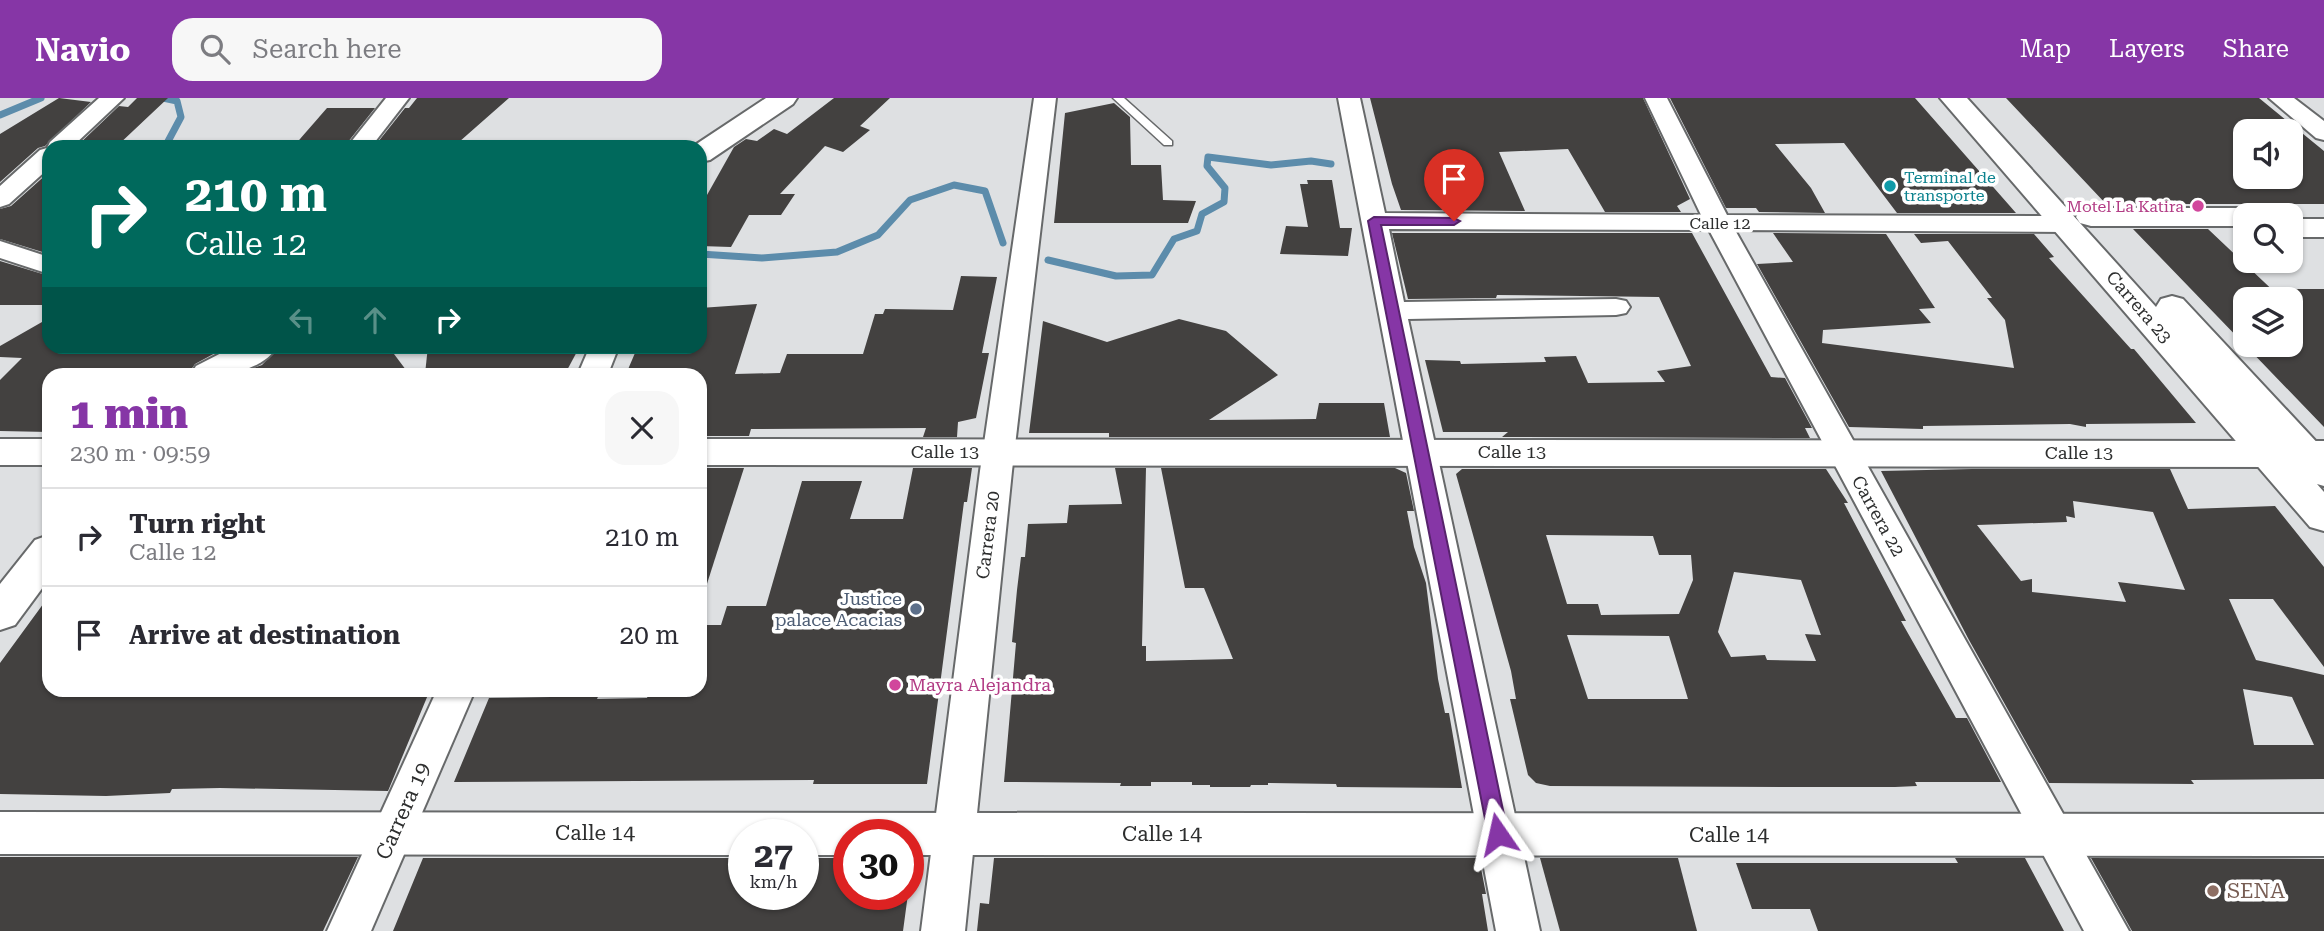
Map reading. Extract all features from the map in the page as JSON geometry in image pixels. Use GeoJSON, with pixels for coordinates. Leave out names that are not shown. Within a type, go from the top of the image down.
{"type":"FeatureCollection","features":[{"type":"Feature","properties":{"kind":"street"},"geometry":{"type":"LineString","coordinates":[[66,140],[113,98]]}},
{"type":"Feature","properties":{"kind":"street"},"geometry":{"type":"LineString","coordinates":[[365,140],[398,98]]}},
{"type":"Feature","properties":{"kind":"street"},"geometry":{"type":"LineString","coordinates":[[707,149],[784,98]]}},
{"type":"Feature","properties":{"kind":"street","name":"Carrera 20"},"geometry":{"type":"LineString","coordinates":[[943,931],[998,452],[1045,98]]}},
{"type":"Feature","properties":{"kind":"street"},"geometry":{"type":"LineString","coordinates":[[1349,98],[1518,931]]}},
{"type":"Feature","properties":{"kind":"street","name":"Carrera 22"},"geometry":{"type":"LineString","coordinates":[[1656,98],[1718,223],[2107,931]]}},
{"type":"Feature","properties":{"kind":"street","name":"Carrera 23"},"geometry":{"type":"LineString","coordinates":[[1953,98],[2086,223],[2318,460]]}},
{"type":"Feature","properties":{"kind":"street","name":"Carrera 23"},"geometry":{"type":"LineString","coordinates":[[1980,98],[2086,223],[2266,453],[2324,517]]}},
{"type":"Feature","properties":{"kind":"street"},"geometry":{"type":"LineString","coordinates":[[2280,98],[2324,133]]}},
{"type":"Feature","properties":{"kind":"street"},"geometry":{"type":"LineString","coordinates":[[0,199],[42,161]]}},
{"type":"Feature","properties":{"kind":"street","name":"Calle 12"},"geometry":{"type":"LineString","coordinates":[[2086,223],[2233,217]]}},
{"type":"Feature","properties":{"kind":"street"},"geometry":{"type":"LineString","coordinates":[[2303,217],[2324,217]]}},
{"type":"Feature","properties":{"kind":"street","name":"Calle 12"},"geometry":{"type":"LineString","coordinates":[[1374,221],[2086,223],[2233,228]]}},
{"type":"Feature","properties":{"kind":"street"},"geometry":{"type":"LineString","coordinates":[[2303,228],[2324,228]]}},
{"type":"Feature","properties":{"kind":"street"},"geometry":{"type":"LineString","coordinates":[[0,249],[42,264]]}},
{"type":"Feature","properties":{"kind":"street"},"geometry":{"type":"LineString","coordinates":[[1392,311],[1616,307]]}},
{"type":"Feature","properties":{"kind":"street"},"geometry":{"type":"LineString","coordinates":[[220,368],[247,354]]}},
{"type":"Feature","properties":{"kind":"street"},"geometry":{"type":"LineString","coordinates":[[0,452],[42,452]]}},
{"type":"Feature","properties":{"kind":"street","name":"Calle 13"},"geometry":{"type":"LineString","coordinates":[[707,453],[2266,453],[2318,460]]}},
{"type":"Feature","properties":{"kind":"street"},"geometry":{"type":"LineString","coordinates":[[0,614],[42,559]]}},
{"type":"Feature","properties":{"kind":"street","name":"Carrera 19"},"geometry":{"type":"LineString","coordinates":[[349,931],[453,697]]}},
{"type":"Feature","properties":{"kind":"street","name":"Calle 14"},"geometry":{"type":"LineString","coordinates":[[0,832],[2324,835]]}},
{"type":"Feature","properties":{"kind":"lane"},"geometry":{"type":"LineString","coordinates":[[1118,98],[1168,143]]}},
{"type":"Feature","properties":{"kind":"building"},"geometry":{"type":"Polygon","coordinates":[[[59,98],[91,102],[51,140],[42,140],[42,147],[0,182],[0,134],[59,98]]]}},
{"type":"Feature","properties":{"kind":"building"},"geometry":{"type":"Polygon","coordinates":[[[137,98],[168,98],[123,140],[83,140],[119,106],[128,107],[137,98]]]}},
{"type":"Feature","properties":{"kind":"building"},"geometry":{"type":"Polygon","coordinates":[[[417,98],[509,98],[461,140],[380,140],[405,108],[409,108],[417,98]]]}},
{"type":"Feature","properties":{"kind":"building"},"geometry":{"type":"Polygon","coordinates":[[[834,98],[890,98],[860,126],[870,130],[843,152],[825,146],[780,194],[795,194],[781,215],[749,215],[731,247],[707,246],[707,195],[734,147],[746,139],[757,141],[774,129],[787,134],[834,98]]]}},
{"type":"Feature","properties":{"kind":"building"},"geometry":{"type":"Polygon","coordinates":[[[1370,98],[1643,98],[1690,199],[1677,206],[1681,212],[1605,212],[1568,149],[1499,152],[1525,211],[1401,210],[1370,98]]]}},
{"type":"Feature","properties":{"kind":"building"},"geometry":{"type":"Polygon","coordinates":[[[1670,98],[1915,98],[2016,213],[1897,213],[1844,143],[1775,144],[1811,188],[1825,213],[1759,212],[1756,208],[1726,208],[1670,98]]]}},
{"type":"Feature","properties":{"kind":"building"},"geometry":{"type":"Polygon","coordinates":[[[2006,98],[2259,98],[2285,119],[2233,119],[2233,189],[2303,189],[2303,134],[2324,151],[2324,204],[2106,204],[2006,98]]]}},
{"type":"Feature","properties":{"kind":"building"},"geometry":{"type":"Polygon","coordinates":[[[1114,103],[1130,117],[1131,165],[1161,165],[1163,200],[1196,201],[1188,223],[1054,223],[1065,113],[1114,103]]]}},
{"type":"Feature","properties":{"kind":"building"},"geometry":{"type":"Polygon","coordinates":[[[327,108],[375,108],[350,140],[299,140],[327,108]]]}},
{"type":"Feature","properties":{"kind":"building"},"geometry":{"type":"Polygon","coordinates":[[[42,178],[42,252],[0,239],[0,209],[11,206],[42,178]]]}},
{"type":"Feature","properties":{"kind":"building"},"geometry":{"type":"Polygon","coordinates":[[[1307,180],[1332,180],[1340,228],[1352,228],[1348,256],[1280,254],[1286,226],[1308,227],[1300,184],[1308,184],[1307,180]]]}},
{"type":"Feature","properties":{"kind":"building"},"geometry":{"type":"Polygon","coordinates":[[[2133,229],[2208,229],[2233,253],[2233,273],[2255,273],[2269,287],[2233,287],[2233,333],[2133,229]]]}},
{"type":"Feature","properties":{"kind":"building"},"geometry":{"type":"Polygon","coordinates":[[[1392,233],[1692,233],[1771,377],[1785,378],[1812,428],[1805,428],[1810,438],[1502,437],[1508,432],[1443,432],[1425,360],[1460,361],[1461,364],[1546,362],[1544,357],[1576,356],[1588,383],[1665,382],[1657,371],[1691,366],[1659,297],[1497,295],[1496,298],[1408,299],[1392,233]]]}},
{"type":"Feature","properties":{"kind":"building"},"geometry":{"type":"Polygon","coordinates":[[[1773,233],[1886,234],[1935,308],[1919,309],[1931,323],[1823,330],[1822,343],[2014,368],[2005,320],[1987,298],[1992,298],[1948,241],[1921,243],[1914,234],[2034,234],[2054,257],[2049,258],[2131,349],[2134,349],[2196,423],[2086,424],[2086,427],[2070,424],[1923,426],[1923,429],[1849,427],[1757,264],[1793,262],[1773,233]]]}},
{"type":"Feature","properties":{"kind":"building"},"geometry":{"type":"Polygon","coordinates":[[[0,261],[42,274],[42,305],[0,305],[0,261]]]}},
{"type":"Feature","properties":{"kind":"building"},"geometry":{"type":"Polygon","coordinates":[[[961,276],[997,277],[982,353],[989,353],[976,418],[958,422],[957,437],[923,437],[926,428],[751,429],[749,436],[707,436],[707,368],[629,368],[635,354],[707,354],[707,308],[757,304],[735,374],[780,373],[787,354],[863,354],[875,314],[883,314],[885,309],[953,310],[961,276]]]}},
{"type":"Feature","properties":{"kind":"building"},"geometry":{"type":"Polygon","coordinates":[[[2303,289],[2324,289],[2324,427],[2257,357],[2303,357],[2303,289]]]}},
{"type":"Feature","properties":{"kind":"building"},"geometry":{"type":"Polygon","coordinates":[[[1179,319],[1226,331],[1278,375],[1209,420],[1316,419],[1319,403],[1384,403],[1390,437],[1109,437],[1109,433],[1029,433],[1043,321],[1107,342],[1179,319]]]}},
{"type":"Feature","properties":{"kind":"building"},"geometry":{"type":"Polygon","coordinates":[[[42,322],[42,354],[213,354],[192,368],[42,368],[42,432],[0,431],[0,380],[22,358],[0,357],[0,346],[42,322]]]}},
{"type":"Feature","properties":{"kind":"building"},"geometry":{"type":"Polygon","coordinates":[[[272,354],[394,354],[404,368],[253,368],[262,365],[272,354]]]}},
{"type":"Feature","properties":{"kind":"building"},"geometry":{"type":"Polygon","coordinates":[[[427,354],[576,354],[568,368],[426,368],[427,354]]]}},
{"type":"Feature","properties":{"kind":"building"},"geometry":{"type":"Polygon","coordinates":[[[707,468],[744,468],[707,584],[707,468]]]}},
{"type":"Feature","properties":{"kind":"building"},"geometry":{"type":"Polygon","coordinates":[[[913,468],[972,468],[967,502],[964,502],[927,784],[813,784],[814,780],[454,782],[489,698],[707,697],[707,625],[721,625],[727,606],[766,606],[802,481],[862,481],[850,519],[903,519],[913,468]]]}},
{"type":"Feature","properties":{"kind":"building"},"geometry":{"type":"Polygon","coordinates":[[[1115,468],[1146,468],[1142,646],[1146,646],[1146,661],[1233,659],[1204,588],[1185,588],[1161,468],[1395,468],[1406,473],[1414,511],[1407,511],[1414,547],[1426,583],[1438,679],[1445,713],[1449,713],[1462,788],[1337,787],[1336,784],[1268,783],[1250,787],[1210,787],[1192,785],[1192,782],[1151,782],[1151,786],[1120,786],[1121,783],[1004,782],[1016,643],[1012,642],[1021,557],[1025,557],[1028,524],[1067,523],[1069,505],[1122,504],[1115,468]]]}},
{"type":"Feature","properties":{"kind":"building"},"geometry":{"type":"Polygon","coordinates":[[[1462,469],[1826,469],[1848,503],[1844,503],[1906,621],[1901,621],[1956,718],[1967,718],[2001,782],[1915,782],[1917,786],[1895,787],[1550,786],[1536,783],[1528,775],[1510,699],[1516,699],[1511,671],[1456,474],[1462,469]],[[1546,535],[1567,604],[1598,604],[1601,615],[1679,614],[1693,580],[1691,555],[1659,555],[1653,536],[1546,535]],[[1734,572],[1718,632],[1731,657],[1765,655],[1767,660],[1816,661],[1805,634],[1821,635],[1801,580],[1734,572]],[[1567,635],[1588,699],[1688,699],[1669,636],[1567,635]]]}},
{"type":"Feature","properties":{"kind":"building"},"geometry":{"type":"Polygon","coordinates":[[[2170,469],[2188,509],[2275,506],[2324,567],[2324,667],[2273,599],[2229,599],[2256,660],[2324,675],[2324,779],[2191,780],[2194,784],[2049,783],[1969,640],[1881,471],[2170,469]],[[2073,501],[2075,518],[2066,516],[2067,522],[1977,525],[2021,581],[2032,579],[2032,592],[2126,602],[2118,582],[2185,590],[2153,512],[2073,501]],[[2243,689],[2254,745],[2314,745],[2292,697],[2243,689]]]}},
{"type":"Feature","properties":{"kind":"building"},"geometry":{"type":"Polygon","coordinates":[[[42,606],[42,697],[427,697],[388,791],[220,788],[172,789],[170,793],[106,796],[0,794],[0,663],[42,606]]]}},
{"type":"Feature","properties":{"kind":"building"},"geometry":{"type":"Polygon","coordinates":[[[0,857],[358,857],[323,931],[0,931],[0,857]]]}},
{"type":"Feature","properties":{"kind":"building"},"geometry":{"type":"Polygon","coordinates":[[[423,858],[728,858],[728,910],[819,910],[819,858],[833,858],[833,910],[906,910],[903,931],[393,931],[423,858]]]}},
{"type":"Feature","properties":{"kind":"building"},"geometry":{"type":"Polygon","coordinates":[[[994,858],[1479,858],[1486,894],[1482,894],[1488,931],[977,931],[980,903],[989,904],[994,858]]]}},
{"type":"Feature","properties":{"kind":"building"},"geometry":{"type":"Polygon","coordinates":[[[1540,858],[1678,858],[1697,931],[1560,931],[1540,858]]]}},
{"type":"Feature","properties":{"kind":"building"},"geometry":{"type":"Polygon","coordinates":[[[1955,858],[2025,858],[2064,931],[1818,931],[1810,909],[1752,909],[1736,863],[1958,863],[1955,858]]]}},
{"type":"Feature","properties":{"kind":"building","name":"SENA"},"geometry":{"type":"Polygon","coordinates":[[[2091,858],[2324,859],[2324,931],[2132,931],[2091,858]]]}},
{"type":"Feature","properties":{"kind":"waterway"},"geometry":{"type":"LineString","coordinates":[[0,115],[41,98]]}},
{"type":"Feature","properties":{"kind":"waterway"},"geometry":{"type":"LineString","coordinates":[[163,98],[177,101],[181,117],[169,140]]}},
{"type":"Feature","properties":{"kind":"waterway"},"geometry":{"type":"LineString","coordinates":[[1048,260],[1116,276],[1152,275],[1174,239],[1197,231],[1202,214],[1224,202],[1225,188],[1207,166],[1208,157],[1271,165],[1311,161],[1331,164]]}},
{"type":"Feature","properties":{"kind":"waterway"},"geometry":{"type":"LineString","coordinates":[[707,254],[762,258],[837,252],[878,235],[910,200],[954,185],[985,191],[1003,243]]}},
{"type":"Feature","properties":{"kind":"place","name":"Terminal de transporte"},"geometry":{"type":"Point","coordinates":[1890,186]}},
{"type":"Feature","properties":{"kind":"place","name":"Motel La Katira"},"geometry":{"type":"Point","coordinates":[2198,206]}},
{"type":"Feature","properties":{"kind":"place","name":"Justice palace Acacias"},"geometry":{"type":"Point","coordinates":[916,609]}},
{"type":"Feature","properties":{"kind":"place","name":"Mayra Alejandra"},"geometry":{"type":"Point","coordinates":[895,685]}},
{"type":"Feature","properties":{"kind":"place","name":"SENA"},"geometry":{"type":"Point","coordinates":[2213,891]}},
{"type":"Feature","properties":{"kind":"route"},"geometry":{"type":"LineString","coordinates":[[1454,221],[1374,221],[1498,834]]}}]}
